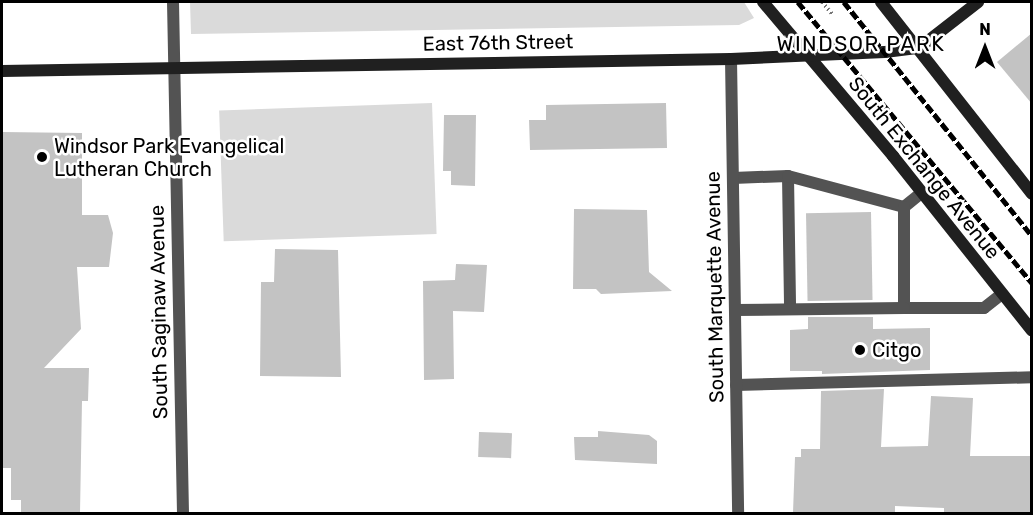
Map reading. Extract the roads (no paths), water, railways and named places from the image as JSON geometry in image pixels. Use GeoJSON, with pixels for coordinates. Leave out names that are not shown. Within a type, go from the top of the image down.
{"type":"FeatureCollection","features":[{"type":"Feature","properties":{"kind":"street","name":"South Saginaw Avenue"},"geometry":{"type":"LineString","coordinates":[[174,2],[183,513]]}},
{"type":"Feature","properties":{"kind":"street","name":"South Exchange Avenue"},"geometry":{"type":"LineString","coordinates":[[763,2],[1032,331]]}},
{"type":"Feature","properties":{"kind":"street"},"geometry":{"type":"LineString","coordinates":[[881,2],[920,48],[1032,194]]}},
{"type":"Feature","properties":{"kind":"street"},"geometry":{"type":"LineString","coordinates":[[920,48],[978,2]]}},
{"type":"Feature","properties":{"kind":"street","name":"East 76th Street"},"geometry":{"type":"LineString","coordinates":[[2,71],[731,59],[920,48]]}},
{"type":"Feature","properties":{"kind":"street","name":"South Marquette Avenue"},"geometry":{"type":"LineString","coordinates":[[731,59],[738,513]]}},
{"type":"Feature","properties":{"kind":"street"},"geometry":{"type":"LineString","coordinates":[[733,178],[788,176],[903,207]]}},
{"type":"Feature","properties":{"kind":"street"},"geometry":{"type":"LineString","coordinates":[[788,176],[790,309]]}},
{"type":"Feature","properties":{"kind":"street"},"geometry":{"type":"LineString","coordinates":[[903,207],[921,193]]}},
{"type":"Feature","properties":{"kind":"street"},"geometry":{"type":"LineString","coordinates":[[903,207],[904,308]]}},
{"type":"Feature","properties":{"kind":"street"},"geometry":{"type":"LineString","coordinates":[[735,310],[984,308],[1002,294]]}},
{"type":"Feature","properties":{"kind":"street"},"geometry":{"type":"LineString","coordinates":[[736,386],[1032,378]]}},
{"type":"Feature","properties":{"kind":"railway"},"geometry":{"type":"LineString","coordinates":[[798,2],[1032,283]]}},
{"type":"Feature","properties":{"kind":"railway"},"geometry":{"type":"LineString","coordinates":[[844,2],[1032,236]]}},
{"type":"Feature","properties":{"kind":"place","name":"Windsor Park Evangelical Lutheran Church"},"geometry":{"type":"Point","coordinates":[42,157]}},
{"type":"Feature","properties":{"kind":"place","name":"Citgo"},"geometry":{"type":"Point","coordinates":[860,350]}},
{"type":"Feature","properties":{"kind":"district","name":"WINDSOR PARK"},"geometry":{"type":"Point","coordinates":[861,44]}}]}
